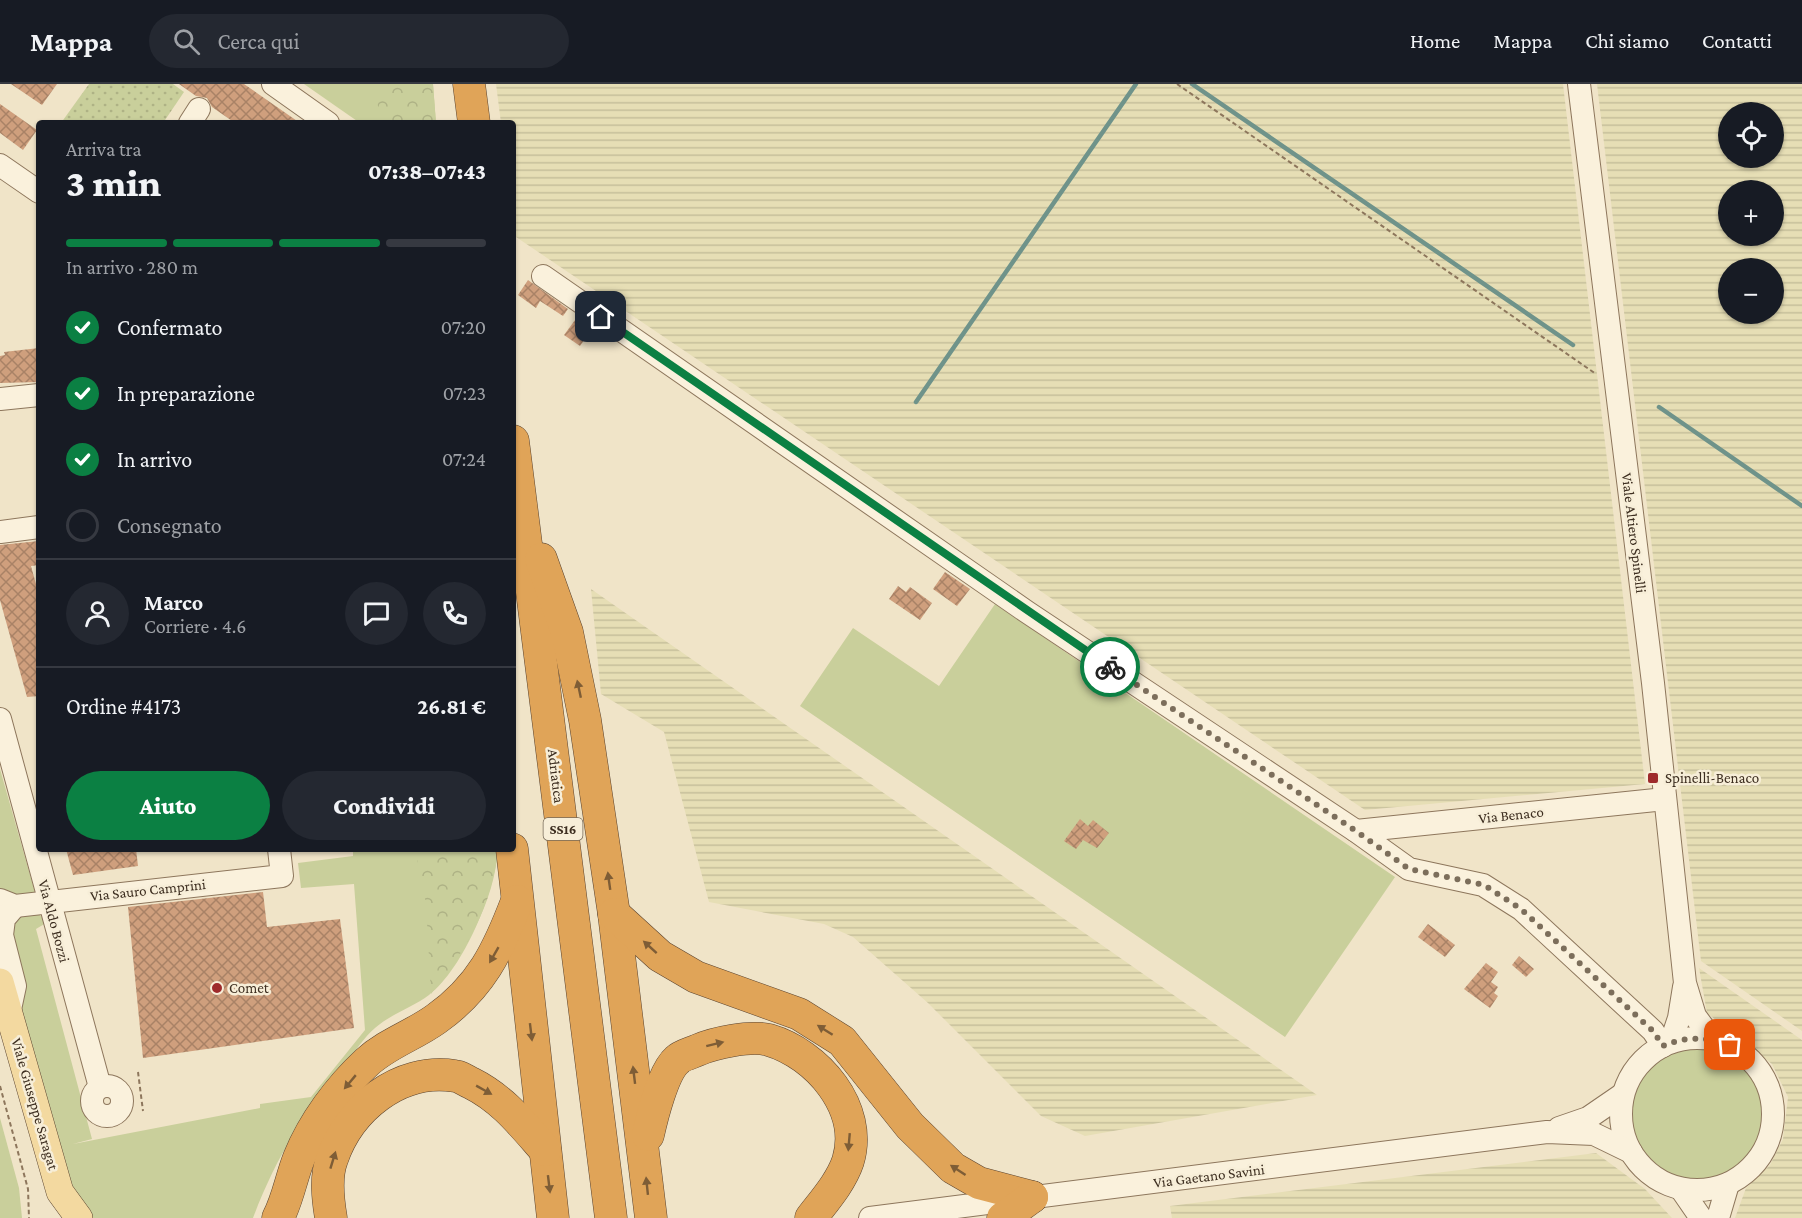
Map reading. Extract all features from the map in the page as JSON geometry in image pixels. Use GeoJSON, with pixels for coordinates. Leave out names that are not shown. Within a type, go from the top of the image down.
{"type":"FeatureCollection","features":[{"type":"Feature","properties":{"kind":"highway"},"geometry":{"type":"LineString","coordinates":[[452,84],[455,120]]}},
{"type":"Feature","properties":{"kind":"highway"},"geometry":{"type":"LineString","coordinates":[[469,84],[474,120]]}},
{"type":"Feature","properties":{"kind":"highway","name":"Adriatica"},"geometry":{"type":"LineString","coordinates":[[516,466],[611,1218]]}},
{"type":"Feature","properties":{"kind":"highway","name":"SS16"},"geometry":{"type":"LineString","coordinates":[[520,499],[567,632],[585,720],[614,914],[651,1218]]}},
{"type":"Feature","properties":{"kind":"highway","name":"Adriatica"},"geometry":{"type":"LineString","coordinates":[[516,597],[592,1218]]}},
{"type":"Feature","properties":{"kind":"highway"},"geometry":{"type":"LineString","coordinates":[[512,852],[553,1218]]}},
{"type":"Feature","properties":{"kind":"highway"},"geometry":{"type":"LineString","coordinates":[[278,1218],[299,1158],[318,1119],[366,1062],[392,1043],[436,1020],[474,987],[498,951],[517,901]]}},
{"type":"Feature","properties":{"kind":"highway"},"geometry":{"type":"LineString","coordinates":[[614,914],[660,956],[696,977],[799,1014],[842,1041],[910,1126],[953,1168],[979,1183],[1032,1197]]}},
{"type":"Feature","properties":{"kind":"highway","name":"SS16"},"geometry":{"type":"LineString","coordinates":[[643,1154],[657,1098],[677,1060],[715,1042],[767,1039],[811,1060],[837,1093],[850,1126],[848,1160],[831,1193],[811,1218]]}},
{"type":"Feature","properties":{"kind":"highway"},"geometry":{"type":"LineString","coordinates":[[331,1218],[328,1195],[331,1160],[354,1117],[383,1091],[419,1077],[456,1076],[491,1094],[516,1115],[545,1150]]}},
{"type":"Feature","properties":{"kind":"highway"},"geometry":{"type":"LineString","coordinates":[[1003,1218],[1032,1197]]}},
{"type":"Feature","properties":{"kind":"main road","name":"Viale Giuseppe Saragat"},"geometry":{"type":"LineString","coordinates":[[0,982],[58,1205],[79,1218]]}},
{"type":"Feature","properties":{"kind":"street"},"geometry":{"type":"LineString","coordinates":[[273,84],[324,120]]}},
{"type":"Feature","properties":{"kind":"street","name":"Viale Altiero Spinelli"},"geometry":{"type":"LineString","coordinates":[[1579,84],[1685,983],[1695,1016],[1712,1039]]}},
{"type":"Feature","properties":{"kind":"street"},"geometry":{"type":"LineString","coordinates":[[0,165],[36,190]]}},
{"type":"Feature","properties":{"kind":"street"},"geometry":{"type":"LineString","coordinates":[[543,276],[1027,612],[1356,831],[1409,869],[1484,885],[1521,909],[1667,1044]]}},
{"type":"Feature","properties":{"kind":"street"},"geometry":{"type":"LineString","coordinates":[[0,399],[36,395]]}},
{"type":"Feature","properties":{"kind":"street"},"geometry":{"type":"LineString","coordinates":[[0,532],[36,527]]}},
{"type":"Feature","properties":{"kind":"street","name":"Via Aldo Bozzi"},"geometry":{"type":"LineString","coordinates":[[0,719],[100,1088]]}},
{"type":"Feature","properties":{"kind":"street","name":"Via Benaco"},"geometry":{"type":"LineString","coordinates":[[1356,831],[1665,799]]}},
{"type":"Feature","properties":{"kind":"street","name":"Via Sauro Camprini"},"geometry":{"type":"LineString","coordinates":[[9,1014],[15,986],[2,935],[8,903],[49,901],[282,876],[279,852]]}},
{"type":"Feature","properties":{"kind":"street","name":"Viale Altiero Spinelli"},"geometry":{"type":"LineString","coordinates":[[1667,1044],[1679,1018],[1685,983]]}},
{"type":"Feature","properties":{"kind":"street"},"geometry":{"type":"LineString","coordinates":[[1691,1038],[1712,1039],[1730,1045],[1745,1054],[1760,1070],[1772,1095],[1774,1113],[1770,1138],[1763,1154],[1749,1171],[1728,1184],[1707,1190],[1681,1189],[1664,1183],[1644,1169],[1631,1152],[1623,1132],[1621,1115],[1623,1095],[1631,1076],[1646,1058],[1667,1044],[1691,1038]]}},
{"type":"Feature","properties":{"kind":"street","name":"Via Gaetano Savini"},"geometry":{"type":"LineString","coordinates":[[1548,1132],[1588,1118],[1623,1095]]}},
{"type":"Feature","properties":{"kind":"street","name":"Via Gaetano Savini"},"geometry":{"type":"LineString","coordinates":[[870,1218],[1548,1132],[1594,1134],[1631,1152]]}},
{"type":"Feature","properties":{"kind":"street"},"geometry":{"type":"LineString","coordinates":[[1718,1218],[1728,1184]]}},
{"type":"Feature","properties":{"kind":"street"},"geometry":{"type":"LineString","coordinates":[[1681,1189],[1701,1218]]}},
{"type":"Feature","properties":{"kind":"path"},"geometry":{"type":"LineString","coordinates":[[1177,84],[1616,388]]}},
{"type":"Feature","properties":{"kind":"path"},"geometry":{"type":"LineString","coordinates":[[138,1072],[143,1112]]}},
{"type":"Feature","properties":{"kind":"path"},"geometry":{"type":"LineString","coordinates":[[0,1086],[28,1189],[30,1218]]}},
{"type":"Feature","properties":{"kind":"shaded area"},"geometry":{"type":"Polygon","coordinates":[[[496,84],[1563,84],[1645,784],[1365,810],[516,237],[516,120],[501,120],[496,84]]]}},
{"type":"Feature","properties":{"kind":"shaded area"},"geometry":{"type":"Polygon","coordinates":[[[1597,84],[1802,84],[1802,1031],[1701,961],[1597,84]]]}},
{"type":"Feature","properties":{"kind":"shaded area"},"geometry":{"type":"Polygon","coordinates":[[[591,589],[1317,1095],[1085,1136],[1041,1116],[928,1003],[853,937],[824,924],[709,902],[664,732],[601,694],[591,589]]]}},
{"type":"Feature","properties":{"kind":"shaded area"},"geometry":{"type":"Polygon","coordinates":[[[1699,968],[1802,1040],[1802,1218],[1735,1218],[1746,1188],[1770,1165],[1783,1139],[1788,1097],[1772,1064],[1707,1013],[1699,968]]]}},
{"type":"Feature","properties":{"kind":"shaded area"},"geometry":{"type":"Polygon","coordinates":[[[1596,1153],[1645,1189],[1672,1218],[1172,1218],[1170,1206],[1596,1153]]]}},
{"type":"Feature","properties":{"kind":"green space"},"geometry":{"type":"Polygon","coordinates":[[[89,84],[173,84],[184,92],[165,120],[63,120],[89,84]]]}},
{"type":"Feature","properties":{"kind":"green space"},"geometry":{"type":"Polygon","coordinates":[[[304,84],[433,84],[436,120],[356,120],[304,84]]]}},
{"type":"Feature","properties":{"kind":"green space"},"geometry":{"type":"Polygon","coordinates":[[[374,84],[433,84],[436,120],[380,120],[374,84]]]}},
{"type":"Feature","properties":{"kind":"green space"},"geometry":{"type":"Polygon","coordinates":[[[995,604],[1395,877],[1285,1037],[800,706],[853,628],[939,686],[995,604]]]}},
{"type":"Feature","properties":{"kind":"green space"},"geometry":{"type":"Polygon","coordinates":[[[0,769],[36,896],[12,900],[0,890],[0,769]]]}},
{"type":"Feature","properties":{"kind":"green space"},"geometry":{"type":"Polygon","coordinates":[[[353,852],[498,852],[496,867],[484,907],[476,928],[454,967],[429,995],[381,1023],[363,1040],[292,1136],[253,1218],[87,1218],[68,1188],[16,1005],[10,922],[23,915],[40,915],[46,923],[36,929],[92,1139],[73,1144],[260,1108],[260,1104],[311,1097],[365,1030],[354,884],[301,888],[298,863],[353,856],[353,852]]]}},
{"type":"Feature","properties":{"kind":"green space"},"geometry":{"type":"Polygon","coordinates":[[[417,852],[498,852],[491,889],[476,926],[455,961],[431,994],[426,904],[417,852]]]}},
{"type":"Feature","properties":{"kind":"green space"},"geometry":{"type":"Polygon","coordinates":[[[1697,1048],[1722,1053],[1744,1067],[1758,1089],[1763,1114],[1758,1139],[1744,1161],[1722,1175],[1697,1180],[1672,1175],[1650,1161],[1636,1139],[1631,1114],[1636,1089],[1650,1067],[1672,1053],[1697,1048]]]}},
{"type":"Feature","properties":{"kind":"green space"},"geometry":{"type":"Polygon","coordinates":[[[0,1118],[19,1188],[22,1218],[0,1218],[0,1118]]]}},
{"type":"Feature","properties":{"kind":"building"},"geometry":{"type":"Polygon","coordinates":[[[11,84],[57,84],[42,105],[11,84]]]}},
{"type":"Feature","properties":{"kind":"building"},"geometry":{"type":"Polygon","coordinates":[[[179,84],[244,84],[296,120],[231,120],[212,107],[207,98],[196,96],[179,84]]]}},
{"type":"Feature","properties":{"kind":"building"},"geometry":{"type":"Polygon","coordinates":[[[0,104],[36,129],[23,150],[0,133],[0,104]]]}},
{"type":"Feature","properties":{"kind":"building"},"geometry":{"type":"Polygon","coordinates":[[[528,280],[568,309],[563,316],[540,301],[536,308],[518,295],[528,280]]]}},
{"type":"Feature","properties":{"kind":"building"},"geometry":{"type":"Polygon","coordinates":[[[578,316],[593,327],[580,346],[564,335],[578,316]]]}},
{"type":"Feature","properties":{"kind":"building"},"geometry":{"type":"Polygon","coordinates":[[[36,348],[36,382],[0,383],[0,356],[5,355],[4,352],[36,348]]]}},
{"type":"Feature","properties":{"kind":"building"},"geometry":{"type":"Polygon","coordinates":[[[36,541],[36,565],[31,566],[36,584],[36,696],[27,697],[0,600],[0,545],[36,541]]]}},
{"type":"Feature","properties":{"kind":"building"},"geometry":{"type":"Polygon","coordinates":[[[945,572],[970,589],[957,606],[933,589],[945,572]]]}},
{"type":"Feature","properties":{"kind":"building"},"geometry":{"type":"Polygon","coordinates":[[[898,586],[906,592],[910,587],[932,603],[920,620],[889,599],[898,586]]]}},
{"type":"Feature","properties":{"kind":"building"},"geometry":{"type":"Polygon","coordinates":[[[1080,819],[1088,826],[1093,820],[1109,833],[1097,848],[1083,840],[1076,849],[1064,841],[1080,819]]]}},
{"type":"Feature","properties":{"kind":"building"},"geometry":{"type":"Polygon","coordinates":[[[67,852],[136,852],[138,866],[73,875],[67,852]]]}},
{"type":"Feature","properties":{"kind":"building"},"geometry":{"type":"Polygon","coordinates":[[[263,892],[267,927],[340,919],[354,1028],[143,1058],[128,907],[263,892]]]}},
{"type":"Feature","properties":{"kind":"building"},"geometry":{"type":"Polygon","coordinates":[[[1428,924],[1455,945],[1445,957],[1418,937],[1428,924]]]}},
{"type":"Feature","properties":{"kind":"building"},"geometry":{"type":"Polygon","coordinates":[[[1519,956],[1534,969],[1526,977],[1512,965],[1519,956]]]}},
{"type":"Feature","properties":{"kind":"building"},"geometry":{"type":"Polygon","coordinates":[[[1486,963],[1498,972],[1491,982],[1498,987],[1494,993],[1498,996],[1490,1008],[1464,989],[1486,963]]]}},
{"type":"Feature","properties":{"kind":"waterway"},"geometry":{"type":"LineString","coordinates":[[916,402],[1136,84]]}},
{"type":"Feature","properties":{"kind":"waterway"},"geometry":{"type":"LineString","coordinates":[[1192,84],[1573,345]]}},
{"type":"Feature","properties":{"kind":"waterway"},"geometry":{"type":"LineString","coordinates":[[1659,407],[1802,506]]}},
{"type":"Feature","properties":{"kind":"way so far"},"geometry":{"type":"LineString","coordinates":[[1110,667],[1356,831],[1409,869],[1484,885],[1521,909],[1653,1031],[1663,1046],[1691,1038],[1712,1039],[1730,1045]]}},
{"type":"Feature","properties":{"kind":"place","name":"Spinelli-Benaco"},"geometry":{"type":"Point","coordinates":[1653,778]}},
{"type":"Feature","properties":{"kind":"place","name":"Comet"},"geometry":{"type":"Point","coordinates":[217,988]}},
{"type":"Feature","properties":{"kind":"route"},"geometry":{"type":"LineString","coordinates":[[601,317],[1110,667]]}}]}
